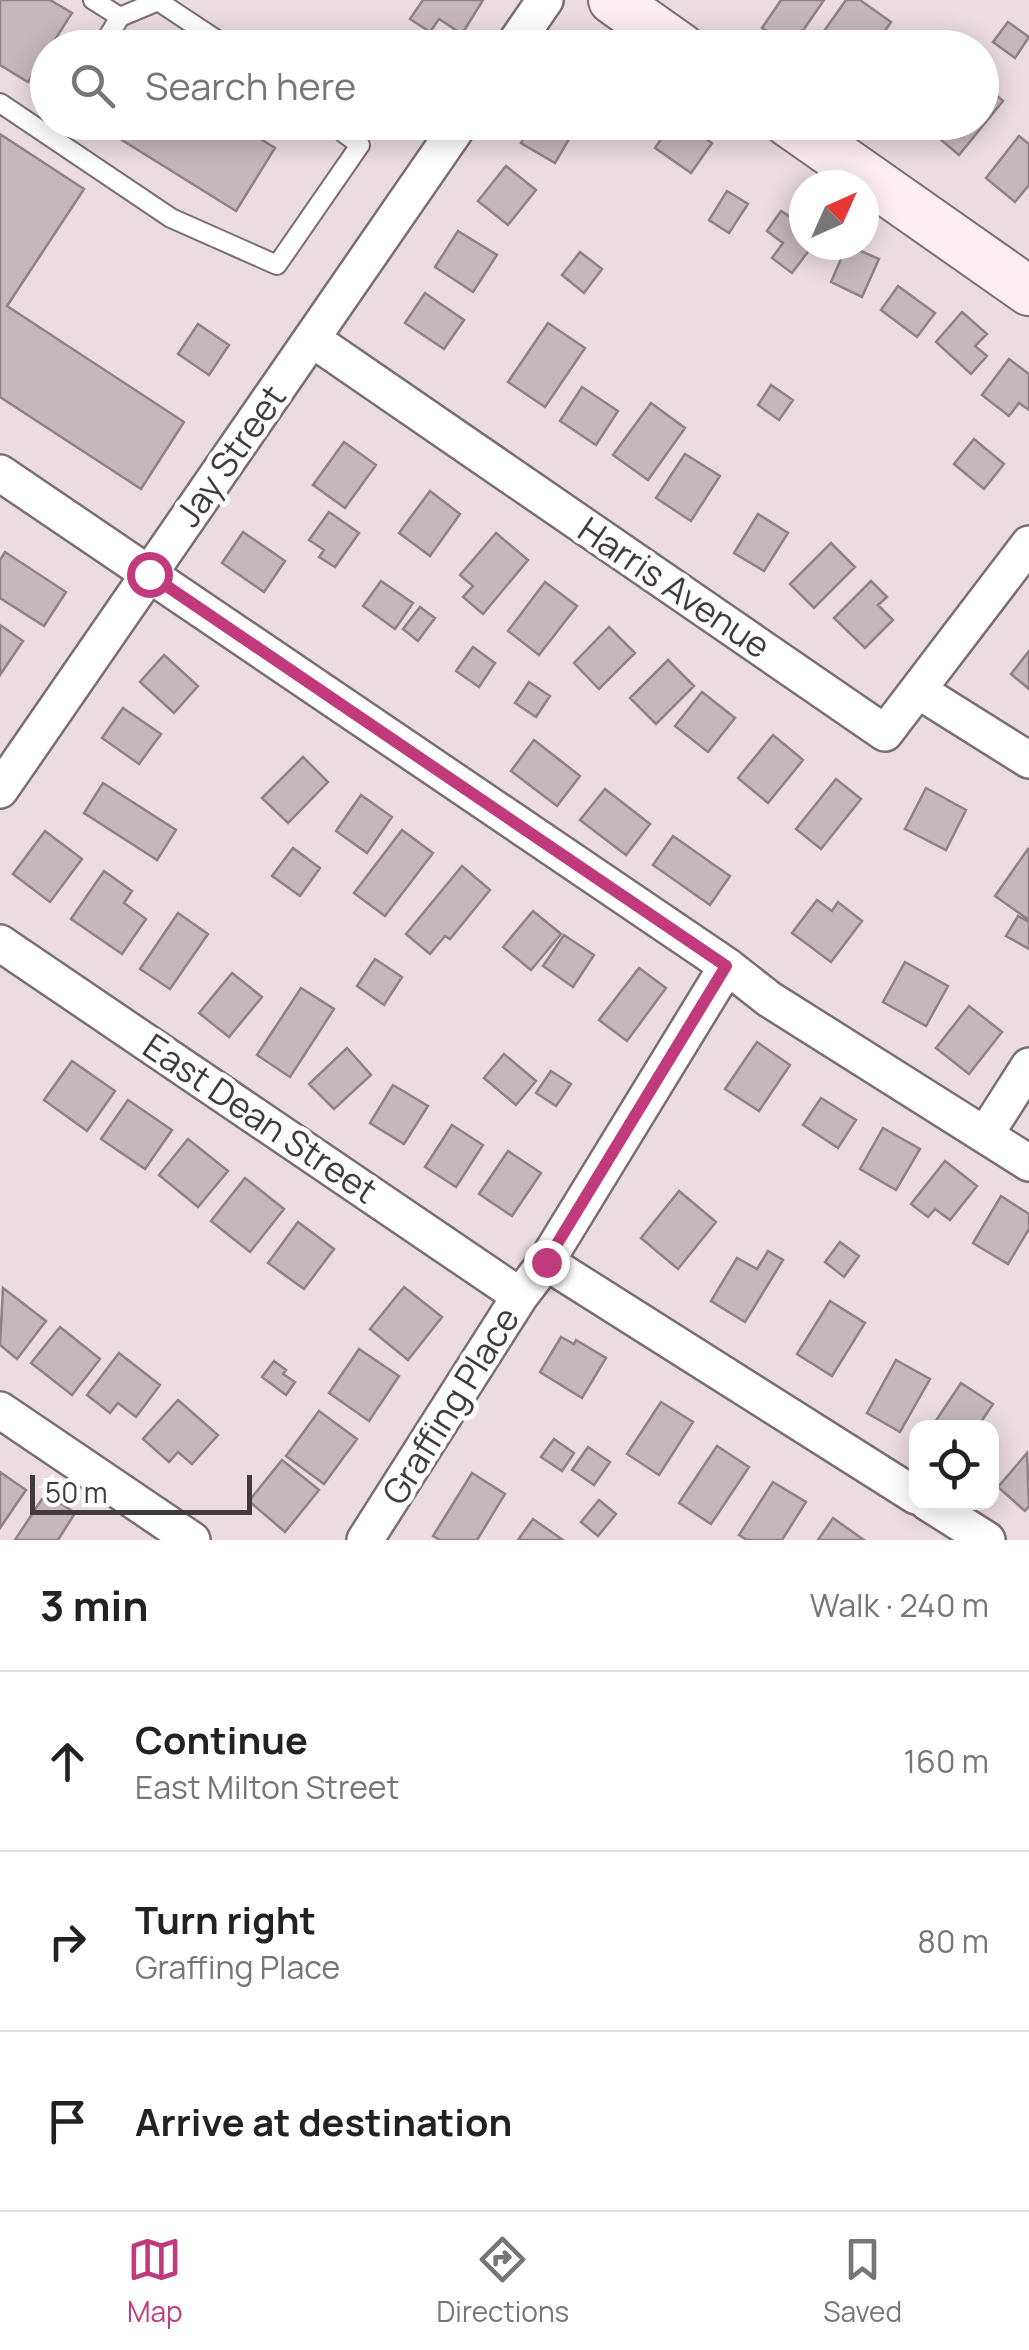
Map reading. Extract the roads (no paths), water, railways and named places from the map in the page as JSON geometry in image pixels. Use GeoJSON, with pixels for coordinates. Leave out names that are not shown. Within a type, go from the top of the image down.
{"type":"FeatureCollection","features":[{"type":"Feature","properties":{"kind":"main road"},"geometry":{"type":"LineString","coordinates":[[613,0],[656,30]]}},
{"type":"Feature","properties":{"kind":"main road"},"geometry":{"type":"LineString","coordinates":[[814,140],[1029,290]]}},
{"type":"Feature","properties":{"kind":"street"},"geometry":{"type":"LineString","coordinates":[[524,30],[545,0]]}},
{"type":"Feature","properties":{"kind":"street","name":"Jay Street"},"geometry":{"type":"LineString","coordinates":[[0,790],[449,140]]}},
{"type":"Feature","properties":{"kind":"street","name":"Harris Avenue"},"geometry":{"type":"LineString","coordinates":[[312,339],[885,733],[919,692]]}},
{"type":"Feature","properties":{"kind":"street"},"geometry":{"type":"LineString","coordinates":[[0,473],[769,999],[1029,1163]]}},
{"type":"Feature","properties":{"kind":"street"},"geometry":{"type":"LineString","coordinates":[[1029,544],[919,692],[1029,760]]}},
{"type":"Feature","properties":{"kind":"street","name":"East Dean Street"},"geometry":{"type":"LineString","coordinates":[[0,943],[520,1296]]}},
{"type":"Feature","properties":{"kind":"street","name":"Graffing Place"},"geometry":{"type":"LineString","coordinates":[[365,1540],[520,1296],[546,1262],[726,966]]}},
{"type":"Feature","properties":{"kind":"street"},"geometry":{"type":"LineString","coordinates":[[985,1136],[1029,1066]]}},
{"type":"Feature","properties":{"kind":"street"},"geometry":{"type":"LineString","coordinates":[[546,1262],[909,1492]]}},
{"type":"Feature","properties":{"kind":"street"},"geometry":{"type":"LineString","coordinates":[[0,1410],[192,1540]]}},
{"type":"Feature","properties":{"kind":"street"},"geometry":{"type":"LineString","coordinates":[[940,1510],[987,1540]]}},
{"type":"Feature","properties":{"kind":"lane"},"geometry":{"type":"LineString","coordinates":[[93,0],[120,17]]}},
{"type":"Feature","properties":{"kind":"lane"},"geometry":{"type":"LineString","coordinates":[[112,30],[120,17],[158,0],[202,30]]}},
{"type":"Feature","properties":{"kind":"lane"},"geometry":{"type":"LineString","coordinates":[[0,104],[30,118]]}},
{"type":"Feature","properties":{"kind":"lane"},"geometry":{"type":"LineString","coordinates":[[67,140],[171,218],[276,264],[360,146],[352,140]]}}]}
